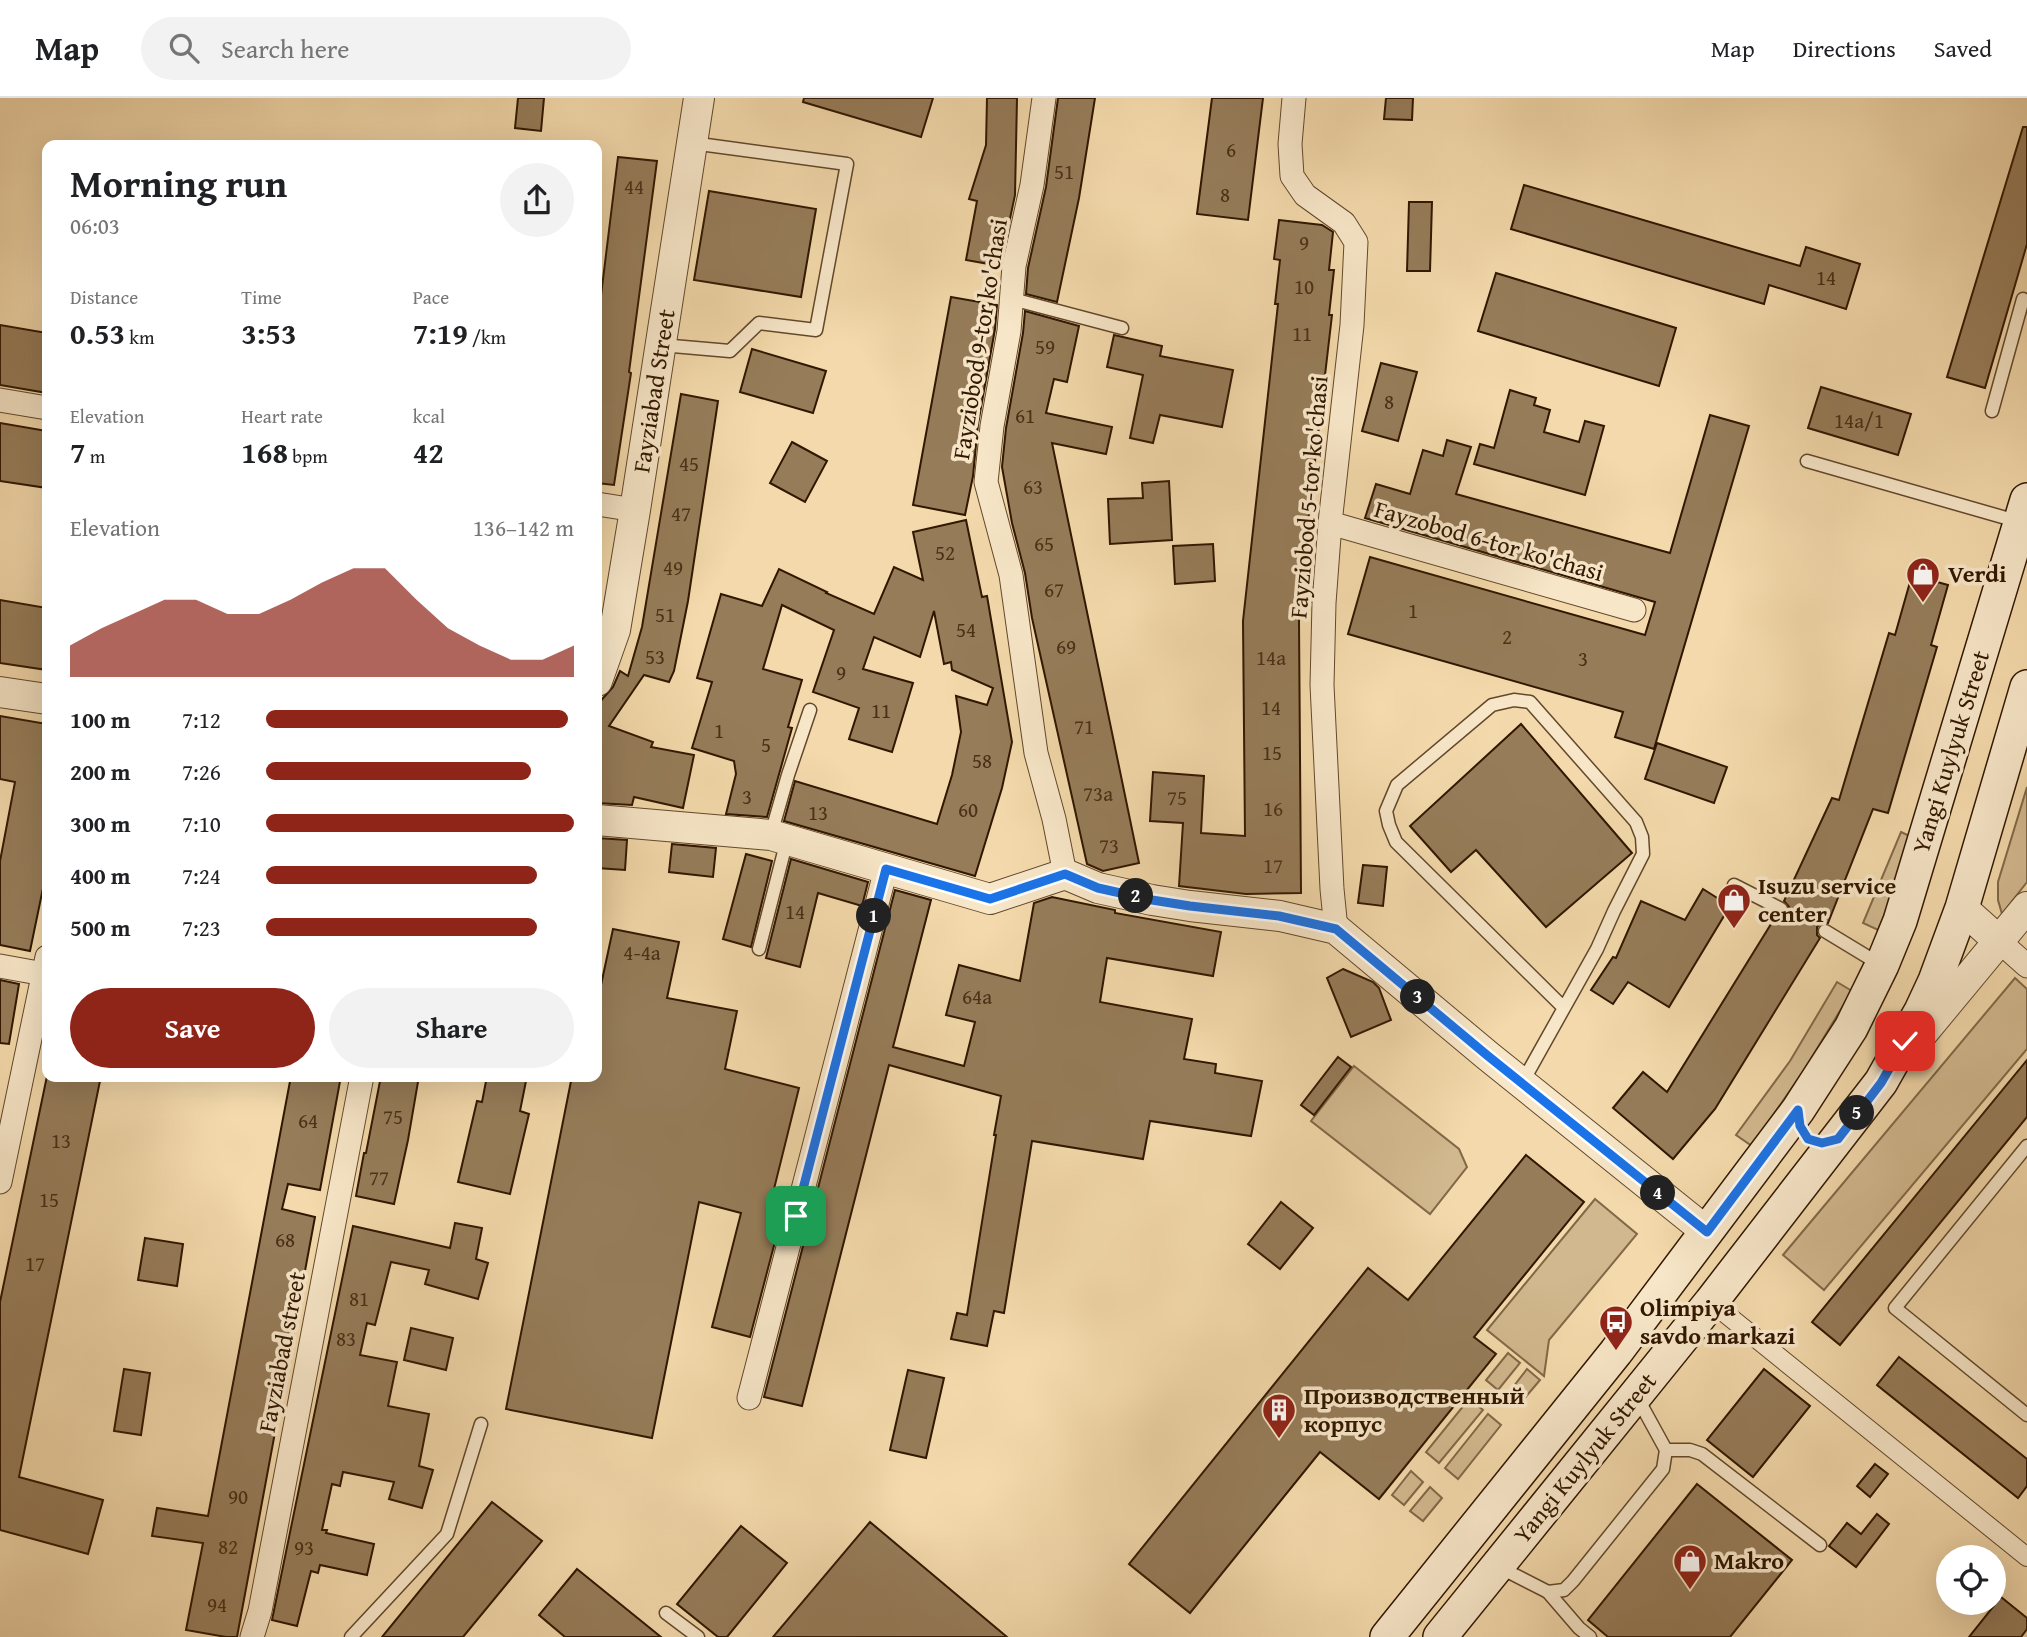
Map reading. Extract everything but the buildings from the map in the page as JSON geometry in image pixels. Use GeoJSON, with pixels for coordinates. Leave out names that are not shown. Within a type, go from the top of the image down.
{"type":"FeatureCollection","features":[{"type":"Feature","properties":{"kind":"main road","name":"Yangi Kuylyuk Street"},"geometry":{"type":"LineString","coordinates":[[1387,1637],[1616,1352],[1798,1110],[1851,1028],[1900,921],[2024,511]]}},
{"type":"Feature","properties":{"kind":"main road"},"geometry":{"type":"LineString","coordinates":[[1965,707],[1973,694],[1984,684],[2002,685],[2011,693],[2016,706],[2016,725]]}},
{"type":"Feature","properties":{"kind":"main road","name":"Yangi Kuylyuk Street"},"geometry":{"type":"LineString","coordinates":[[1440,1637],[1711,1302],[1881,1083],[1921,1012],[1962,908],[2027,687]]}},
{"type":"Feature","properties":{"kind":"main road"},"geometry":{"type":"LineString","coordinates":[[1798,1110],[1800,1126],[1808,1139],[1822,1143],[1838,1139]]}},
{"type":"Feature","properties":{"kind":"street","name":"Fayziabad Street"},"geometry":{"type":"LineString","coordinates":[[602,667],[615,630],[699,98]]}},
{"type":"Feature","properties":{"kind":"street","name":"Fayziobod 9-tor ko'chasi"},"geometry":{"type":"LineString","coordinates":[[1044,98],[1031,185],[1014,266],[1009,331],[992,426],[986,482],[1011,575],[1036,753],[1054,819],[1065,874]]}},
{"type":"Feature","properties":{"kind":"street","name":"Fayziobod 5-tor ko'chasi"},"geometry":{"type":"LineString","coordinates":[[1294,98],[1290,144],[1292,176],[1305,195],[1344,223],[1356,242],[1352,325],[1324,603],[1322,685],[1336,929]]}},
{"type":"Feature","properties":{"kind":"street"},"geometry":{"type":"LineString","coordinates":[[0,400],[42,407]]}},
{"type":"Feature","properties":{"kind":"street"},"geometry":{"type":"LineString","coordinates":[[602,504],[635,510]]}},
{"type":"Feature","properties":{"kind":"street","name":"Fayzobod 6-tor ko'chasi"},"geometry":{"type":"LineString","coordinates":[[1330,523],[1634,610]]}},
{"type":"Feature","properties":{"kind":"street"},"geometry":{"type":"LineString","coordinates":[[0,692],[42,698]]}},
{"type":"Feature","properties":{"kind":"street"},"geometry":{"type":"LineString","coordinates":[[602,820],[779,837],[990,899],[1065,874],[1098,888],[1152,900],[1279,916],[1336,929],[1707,1232]]}},
{"type":"Feature","properties":{"kind":"street"},"geometry":{"type":"LineString","coordinates":[[749,1398],[886,869]]}},
{"type":"Feature","properties":{"kind":"street"},"geometry":{"type":"LineString","coordinates":[[1881,1083],[2027,907]]}},
{"type":"Feature","properties":{"kind":"street"},"geometry":{"type":"LineString","coordinates":[[1962,908],[2027,966]]}},
{"type":"Feature","properties":{"kind":"street"},"geometry":{"type":"LineString","coordinates":[[0,966],[42,966]]}},
{"type":"Feature","properties":{"kind":"street"},"geometry":{"type":"LineString","coordinates":[[0,1182],[42,985]]}},
{"type":"Feature","properties":{"kind":"street","name":"Fayziabad street"},"geometry":{"type":"LineString","coordinates":[[252,1637],[260,1611],[361,1082]]}},
{"type":"Feature","properties":{"kind":"street"},"geometry":{"type":"LineString","coordinates":[[1711,1302],[2027,1557]]}},
{"type":"Feature","properties":{"kind":"lane"},"geometry":{"type":"LineString","coordinates":[[661,345],[730,351],[759,323],[816,330],[846,164],[692,143]]}},
{"type":"Feature","properties":{"kind":"lane"},"geometry":{"type":"LineString","coordinates":[[1012,299],[1122,328]]}},
{"type":"Feature","properties":{"kind":"lane"},"geometry":{"type":"LineString","coordinates":[[1992,411],[2022,299]]}},
{"type":"Feature","properties":{"kind":"lane"},"geometry":{"type":"LineString","coordinates":[[1807,461],[2024,511]]}},
{"type":"Feature","properties":{"kind":"lane"},"geometry":{"type":"LineString","coordinates":[[1522,1083],[1564,1008],[1597,949],[1643,854],[1642,837],[1636,822],[1530,702],[1514,700],[1492,705],[1397,785],[1386,811],[1396,842],[1564,1008]]}},
{"type":"Feature","properties":{"kind":"lane"},"geometry":{"type":"LineString","coordinates":[[759,949],[788,775],[810,710]]}},
{"type":"Feature","properties":{"kind":"lane"},"geometry":{"type":"LineString","coordinates":[[1734,885],[1781,909]]}},
{"type":"Feature","properties":{"kind":"lane"},"geometry":{"type":"LineString","coordinates":[[1825,931],[1882,965]]}},
{"type":"Feature","properties":{"kind":"lane"},"geometry":{"type":"LineString","coordinates":[[2027,1146],[1895,1308],[2027,1415]]}},
{"type":"Feature","properties":{"kind":"lane"},"geometry":{"type":"LineString","coordinates":[[1548,1592],[1564,1590],[1573,1581],[1663,1469],[1667,1450],[1636,1395]]}},
{"type":"Feature","properties":{"kind":"lane"},"geometry":{"type":"LineString","coordinates":[[351,1637],[447,1534],[481,1424]]}},
{"type":"Feature","properties":{"kind":"lane"},"geometry":{"type":"LineString","coordinates":[[1667,1450],[1690,1450],[1702,1454],[1820,1545]]}},
{"type":"Feature","properties":{"kind":"lane"},"geometry":{"type":"LineString","coordinates":[[1497,1566],[1548,1592],[1590,1637]]}},
{"type":"Feature","properties":{"kind":"lane"},"geometry":{"type":"LineString","coordinates":[[666,1613],[698,1637]]}},
{"type":"Feature","properties":{"kind":"shaded area"},"geometry":{"type":"Polygon","coordinates":[[[2027,787],[2027,882],[2002,914],[1998,900],[1998,882],[2027,787]]]}},
{"type":"Feature","properties":{"kind":"shaded area"},"geometry":{"type":"Polygon","coordinates":[[[1901,832],[1916,839],[1878,930],[1863,923],[1901,832]]]}},
{"type":"Feature","properties":{"kind":"shaded area"},"geometry":{"type":"Polygon","coordinates":[[[2015,978],[2027,989],[2027,1049],[1824,1290],[1783,1255],[2015,978]]]}},
{"type":"Feature","properties":{"kind":"shaded area"},"geometry":{"type":"Polygon","coordinates":[[[1837,982],[1852,991],[1804,1070],[1752,1146],[1736,1135],[1790,1061],[1837,982]]]}},
{"type":"Feature","properties":{"kind":"shaded area"},"geometry":{"type":"Polygon","coordinates":[[[1354,1066],[1459,1149],[1467,1167],[1430,1214],[1311,1121],[1354,1066]]]}},
{"type":"Feature","properties":{"kind":"shaded area"},"geometry":{"type":"Polygon","coordinates":[[[1595,1199],[1637,1234],[1549,1340],[1544,1376],[1487,1330],[1595,1199]]]}},
{"type":"Feature","properties":{"kind":"shaded area"},"geometry":{"type":"Polygon","coordinates":[[[1508,1353],[1520,1363],[1498,1390],[1486,1380],[1508,1353]]]}},
{"type":"Feature","properties":{"kind":"shaded area"},"geometry":{"type":"Polygon","coordinates":[[[1527,1369],[1540,1380],[1518,1406],[1506,1396],[1527,1369]]]}},
{"type":"Feature","properties":{"kind":"shaded area"},"geometry":{"type":"Polygon","coordinates":[[[1469,1399],[1483,1410],[1439,1463],[1426,1452],[1469,1399]]]}},
{"type":"Feature","properties":{"kind":"shaded area"},"geometry":{"type":"Polygon","coordinates":[[[1488,1414],[1501,1425],[1458,1479],[1445,1468],[1488,1414]]]}},
{"type":"Feature","properties":{"kind":"shaded area"},"geometry":{"type":"Polygon","coordinates":[[[1411,1471],[1423,1482],[1404,1505],[1392,1495],[1411,1471]]]}},
{"type":"Feature","properties":{"kind":"shaded area"},"geometry":{"type":"Polygon","coordinates":[[[1430,1487],[1442,1498],[1423,1521],[1410,1511],[1430,1487]]]}},
{"type":"Feature","properties":{"kind":"place","name":"Verdi"},"geometry":{"type":"Point","coordinates":[1923,604]}},
{"type":"Feature","properties":{"kind":"place","name":"Isuzu service center"},"geometry":{"type":"Point","coordinates":[1734,930]}},
{"type":"Feature","properties":{"kind":"place","name":"Olimpiya savdo markazi"},"geometry":{"type":"Point","coordinates":[1616,1352]}},
{"type":"Feature","properties":{"kind":"place","name":"Производственный корпус"},"geometry":{"type":"Point","coordinates":[1279,1440]}},
{"type":"Feature","properties":{"kind":"place","name":"Makro"},"geometry":{"type":"Point","coordinates":[1690,1591]}},
{"type":"Feature","properties":{"kind":"route"},"geometry":{"type":"LineString","coordinates":[[796,1216],[886,869],[990,899],[1065,874],[1098,888],[1152,900],[1279,916],[1336,929],[1488,1056],[1707,1232],[1798,1110],[1800,1126],[1808,1139],[1822,1143],[1838,1139],[1881,1083],[1905,1041]]}}]}
